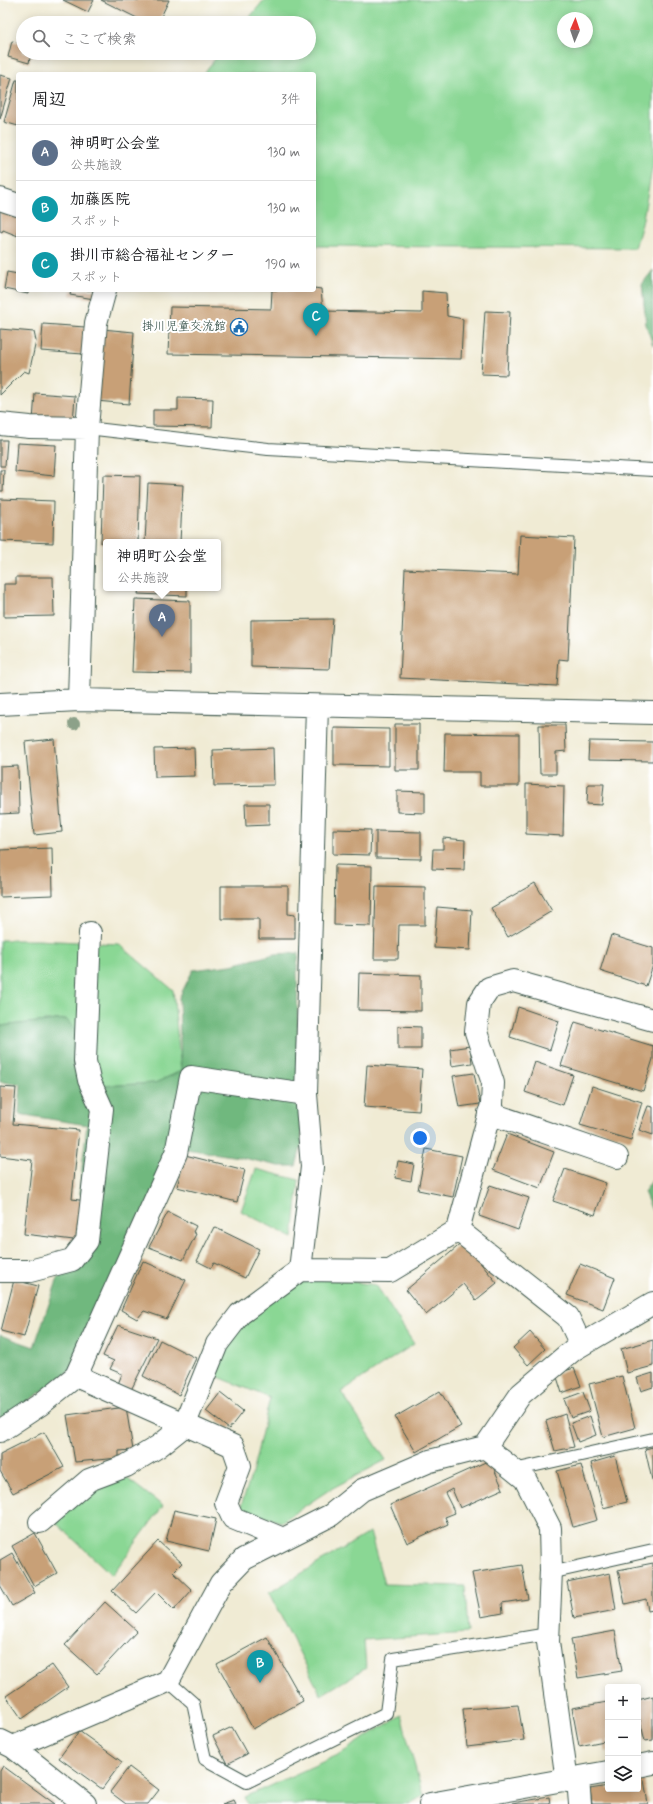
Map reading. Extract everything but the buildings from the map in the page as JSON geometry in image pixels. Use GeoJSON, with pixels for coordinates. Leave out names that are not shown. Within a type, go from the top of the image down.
{"type":"FeatureCollection","features":[{"type":"Feature","properties":{"kind":"street"},"geometry":{"type":"LineString","coordinates":[[0,199],[16,204]]}},
{"type":"Feature","properties":{"kind":"street"},"geometry":{"type":"LineString","coordinates":[[79,700],[87,428],[96,323],[104,292]]}},
{"type":"Feature","properties":{"kind":"street"},"geometry":{"type":"LineString","coordinates":[[0,424],[30,428],[87,428]]}},
{"type":"Feature","properties":{"kind":"street"},"geometry":{"type":"LineString","coordinates":[[0,704],[79,700],[653,713]]}},
{"type":"Feature","properties":{"kind":"street"},"geometry":{"type":"LineString","coordinates":[[300,1270],[312,1167],[306,1094],[317,706]]}},
{"type":"Feature","properties":{"kind":"street"},"geometry":{"type":"LineString","coordinates":[[0,1271],[30,1271],[72,1260],[87,1241],[102,1109],[89,1080],[85,1061],[90,933]]}},
{"type":"Feature","properties":{"kind":"street"},"geometry":{"type":"LineString","coordinates":[[40,1522],[89,1480],[126,1466],[159,1446],[184,1426],[217,1344],[240,1314],[300,1270],[390,1271],[458,1230],[492,1104],[493,1083],[476,1032],[479,1003],[489,988],[513,981],[653,1020]]}},
{"type":"Feature","properties":{"kind":"street"},"geometry":{"type":"LineString","coordinates":[[0,1432],[41,1404],[76,1376],[176,1153],[191,1077],[306,1094]]}},
{"type":"Feature","properties":{"kind":"street"},"geometry":{"type":"LineString","coordinates":[[489,1113],[617,1158]]}},
{"type":"Feature","properties":{"kind":"street"},"geometry":{"type":"LineString","coordinates":[[458,1230],[568,1317],[581,1345]]}},
{"type":"Feature","properties":{"kind":"street"},"geometry":{"type":"LineString","coordinates":[[6,1743],[168,1681],[221,1583],[244,1559],[331,1515],[362,1490],[430,1461],[485,1446],[522,1394],[573,1350],[653,1303]]}},
{"type":"Feature","properties":{"kind":"street"},"geometry":{"type":"LineString","coordinates":[[76,1376],[184,1426],[233,1446],[240,1466],[226,1503],[233,1518],[282,1539]]}},
{"type":"Feature","properties":{"kind":"street"},"geometry":{"type":"LineString","coordinates":[[485,1446],[525,1479],[550,1528],[548,1634],[572,1780],[580,1804]]}},
{"type":"Feature","properties":{"kind":"street"},"geometry":{"type":"LineString","coordinates":[[6,1743],[84,1804]]}},
{"type":"Feature","properties":{"kind":"street"},"geometry":{"type":"LineString","coordinates":[[641,1765],[653,1763]]}},
{"type":"Feature","properties":{"kind":"street"},"geometry":{"type":"LineString","coordinates":[[430,1804],[572,1780],[605,1773]]}},
{"type":"Feature","properties":{"kind":"lane"},"geometry":{"type":"LineString","coordinates":[[87,428],[268,449],[653,470]]}},
{"type":"Feature","properties":{"kind":"lane"},"geometry":{"type":"LineString","coordinates":[[514,1470],[653,1440]]}},
{"type":"Feature","properties":{"kind":"lane"},"geometry":{"type":"LineString","coordinates":[[550,1573],[653,1550]]}},
{"type":"Feature","properties":{"kind":"lane"},"geometry":{"type":"LineString","coordinates":[[168,1681],[193,1703],[205,1759],[247,1782],[386,1714],[394,1659],[548,1634]]}},
{"type":"Feature","properties":{"kind":"green space"},"geometry":{"type":"Polygon","coordinates":[[[264,0],[653,0],[653,164],[642,224],[635,248],[316,246],[316,72],[205,72],[214,60],[316,60],[316,16],[251,16],[264,0]]]}},
{"type":"Feature","properties":{"kind":"green space"},"geometry":{"type":"Polygon","coordinates":[[[653,270],[653,345],[646,325],[642,284],[653,270]]]}},
{"type":"Feature","properties":{"kind":"green space"},"geometry":{"type":"Polygon","coordinates":[[[0,940],[37,940],[119,944],[173,990],[181,1071],[155,1083],[103,1086],[66,1019],[0,1026],[0,940]]]}},
{"type":"Feature","properties":{"kind":"green space"},"geometry":{"type":"Polygon","coordinates":[[[299,953],[297,966],[298,1049],[302,1144],[296,1166],[279,1166],[239,1157],[179,1148],[73,1369],[0,1421],[0,1335],[34,1347],[58,1278],[72,1260],[89,1199],[79,1193],[87,1125],[19,1114],[21,1084],[0,1082],[0,1026],[66,1019],[77,1031],[103,1086],[155,1083],[181,1071],[179,998],[193,970],[231,965],[275,954],[299,953]]]}},
{"type":"Feature","properties":{"kind":"green space"},"geometry":{"type":"Polygon","coordinates":[[[256,1169],[299,1180],[293,1238],[241,1211],[256,1169]]]}},
{"type":"Feature","properties":{"kind":"green space"},"geometry":{"type":"Polygon","coordinates":[[[653,1179],[653,1213],[644,1192],[653,1179]]]}},
{"type":"Feature","properties":{"kind":"green space"},"geometry":{"type":"Polygon","coordinates":[[[305,1275],[376,1285],[414,1344],[341,1392],[386,1460],[329,1490],[281,1522],[240,1509],[253,1470],[270,1398],[216,1376],[231,1326],[305,1275]]]}},
{"type":"Feature","properties":{"kind":"green space"},"geometry":{"type":"Polygon","coordinates":[[[124,1476],[163,1506],[112,1575],[54,1521],[92,1487],[124,1476]]]}},
{"type":"Feature","properties":{"kind":"green space"},"geometry":{"type":"Polygon","coordinates":[[[370,1532],[384,1584],[465,1586],[468,1633],[364,1640],[366,1668],[321,1695],[269,1593],[370,1532]]]}},
{"type":"Feature","properties":{"kind":"green space"},"geometry":{"type":"Polygon","coordinates":[[[401,1715],[423,1796],[409,1804],[248,1804],[245,1797],[340,1754],[401,1715]]]}},
{"type":"Feature","properties":{"kind":"place","name":"掛川児童交流館"},"geometry":{"type":"Point","coordinates":[239,327]}},
{"type":"Feature","properties":{"kind":"place","name":"掛川市総合福祉センター"},"geometry":{"type":"Point","coordinates":[316,336]}},
{"type":"Feature","properties":{"kind":"place","name":"神明町公会堂"},"geometry":{"type":"Point","coordinates":[162,637]}},
{"type":"Feature","properties":{"kind":"place","name":"加藤医院"},"geometry":{"type":"Point","coordinates":[260,1683]}}]}
